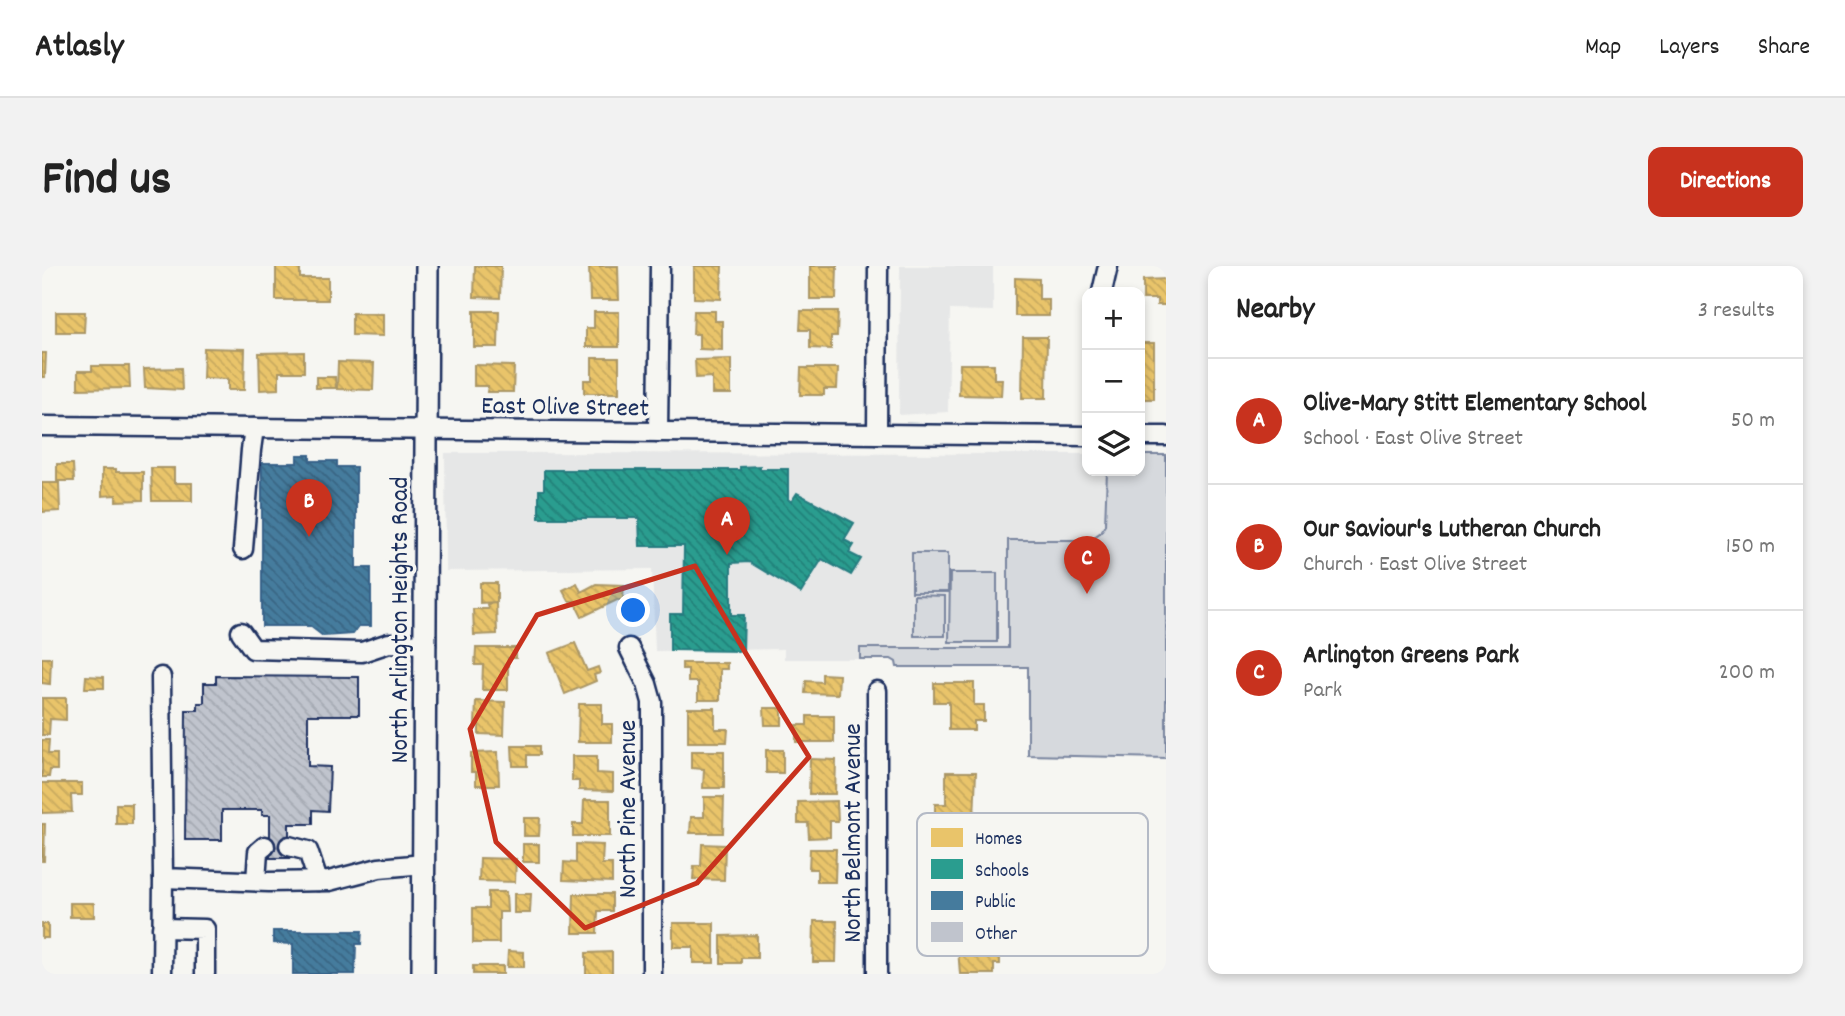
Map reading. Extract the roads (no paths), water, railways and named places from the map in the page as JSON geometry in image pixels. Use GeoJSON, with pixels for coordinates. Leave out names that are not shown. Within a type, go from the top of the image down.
{"type":"FeatureCollection","features":[{"type":"Feature","properties":{"kind":"main road","name":"North Arlington Heights Road"},"geometry":{"type":"LineString","coordinates":[[423,974],[428,266]]}},
{"type":"Feature","properties":{"kind":"street"},"geometry":{"type":"LineString","coordinates":[[659,432],[660,266]]}},
{"type":"Feature","properties":{"kind":"street"},"geometry":{"type":"LineString","coordinates":[[877,434],[878,266]]}},
{"type":"Feature","properties":{"kind":"street"},"geometry":{"type":"LineString","coordinates":[[1103,287],[1108,266]]}},
{"type":"Feature","properties":{"kind":"street","name":"East Olive Street"},"geometry":{"type":"LineString","coordinates":[[42,426],[1082,436]]}},
{"type":"Feature","properties":{"kind":"street"},"geometry":{"type":"LineString","coordinates":[[243,549],[254,428]]}},
{"type":"Feature","properties":{"kind":"street"},"geometry":{"type":"LineString","coordinates":[[1145,436],[1166,436]]}},
{"type":"Feature","properties":{"kind":"street"},"geometry":{"type":"LineString","coordinates":[[241,632],[253,649],[362,652],[389,643],[426,644]]}},
{"type":"Feature","properties":{"kind":"street","name":"North Pine Avenue"},"geometry":{"type":"LineString","coordinates":[[629,648],[652,702],[652,974]]}},
{"type":"Feature","properties":{"kind":"street"},"geometry":{"type":"LineString","coordinates":[[161,677],[162,974]]}},
{"type":"Feature","properties":{"kind":"street","name":"North Belmont Avenue"},"geometry":{"type":"LineString","coordinates":[[877,691],[877,974]]}},
{"type":"Feature","properties":{"kind":"street"},"geometry":{"type":"LineString","coordinates":[[256,881],[258,852],[265,846]]}},
{"type":"Feature","properties":{"kind":"street"},"geometry":{"type":"LineString","coordinates":[[289,846],[308,851],[318,881]]}},
{"type":"Feature","properties":{"kind":"street"},"geometry":{"type":"LineString","coordinates":[[163,878],[329,881],[379,868],[424,864]]}},
{"type":"Feature","properties":{"kind":"street"},"geometry":{"type":"LineString","coordinates":[[162,928],[205,929],[205,974]]}},
{"type":"Feature","properties":{"kind":"place","name":"Our Saviour's Lutheran Church"},"geometry":{"type":"Point","coordinates":[309,537]}},
{"type":"Feature","properties":{"kind":"place","name":"Olive-Mary Stitt Elementary School"},"geometry":{"type":"Point","coordinates":[727,555]}},
{"type":"Feature","properties":{"kind":"place","name":"Arlington Greens Park"},"geometry":{"type":"Point","coordinates":[1087,594]}}]}
